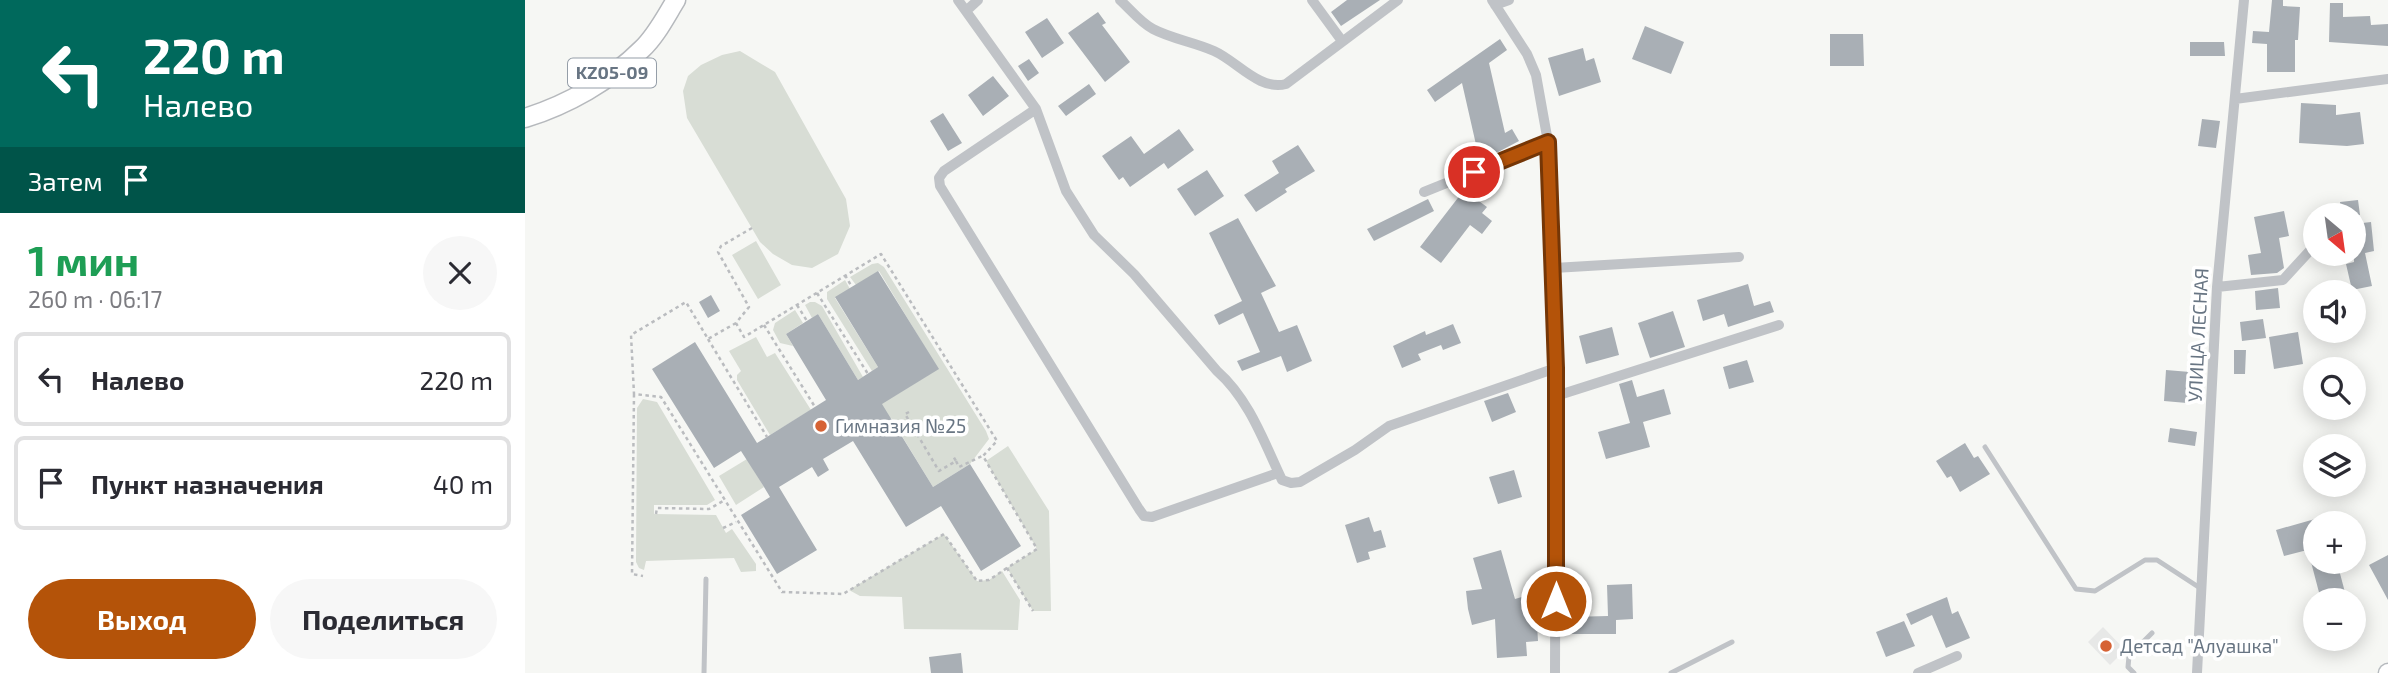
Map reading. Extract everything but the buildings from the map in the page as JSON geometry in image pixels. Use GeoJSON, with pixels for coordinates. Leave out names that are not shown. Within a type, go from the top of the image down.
{"type":"FeatureCollection","features":[{"type":"Feature","properties":{"kind":"main road","name":"KZ05-09"},"geometry":{"type":"LineString","coordinates":[[525,118],[555,108],[604,80],[643,48],[676,0]]}},
{"type":"Feature","properties":{"kind":"street"},"geometry":{"type":"LineString","coordinates":[[958,0],[1036,109],[1066,191],[1094,235],[1134,274],[1229,382],[1245,403],[1282,480],[1300,482],[1355,450],[1389,426],[1556,368]]}},
{"type":"Feature","properties":{"kind":"street"},"geometry":{"type":"LineString","coordinates":[[966,10],[978,0]]}},
{"type":"Feature","properties":{"kind":"street"},"geometry":{"type":"LineString","coordinates":[[1120,0],[1150,28],[1183,42],[1215,51],[1266,84],[1278,86],[1286,84],[1398,0]]}},
{"type":"Feature","properties":{"kind":"street"},"geometry":{"type":"LineString","coordinates":[[1312,0],[1342,41]]}},
{"type":"Feature","properties":{"kind":"street"},"geometry":{"type":"LineString","coordinates":[[1509,0],[1494,2],[1527,54],[1536,75],[1548,142],[1556,368],[1555,673]]}},
{"type":"Feature","properties":{"kind":"street","name":"УЛИЦА ЛЕСНАЯ"},"geometry":{"type":"LineString","coordinates":[[2197,673],[2217,288],[2244,0]]}},
{"type":"Feature","properties":{"kind":"street"},"geometry":{"type":"LineString","coordinates":[[2235,99],[2388,79]]}},
{"type":"Feature","properties":{"kind":"street"},"geometry":{"type":"LineString","coordinates":[[1036,109],[944,171],[939,178],[940,186],[1139,509],[1144,516],[1152,517],[1278,472]]}},
{"type":"Feature","properties":{"kind":"street"},"geometry":{"type":"LineString","coordinates":[[1424,192],[1548,142]]}},
{"type":"Feature","properties":{"kind":"street"},"geometry":{"type":"LineString","coordinates":[[1554,268],[1739,257]]}},
{"type":"Feature","properties":{"kind":"street"},"geometry":{"type":"LineString","coordinates":[[2217,288],[2283,280],[2303,258]]}},
{"type":"Feature","properties":{"kind":"street"},"geometry":{"type":"LineString","coordinates":[[1556,396],[1779,325]]}},
{"type":"Feature","properties":{"kind":"street"},"geometry":{"type":"LineString","coordinates":[[1918,673],[1957,656]]}},
{"type":"Feature","properties":{"kind":"lane"},"geometry":{"type":"LineString","coordinates":[[1985,447],[2076,589],[2095,592],[2145,560],[2157,561],[2202,590]]}},
{"type":"Feature","properties":{"kind":"lane"},"geometry":{"type":"LineString","coordinates":[[705,673],[706,579]]}},
{"type":"Feature","properties":{"kind":"lane"},"geometry":{"type":"LineString","coordinates":[[2134,673],[2129,667],[2129,656],[2152,633]]}},
{"type":"Feature","properties":{"kind":"lane"},"geometry":{"type":"LineString","coordinates":[[1671,673],[1732,642]]}},
{"type":"Feature","properties":{"kind":"path"},"geometry":{"type":"LineString","coordinates":[[708,339],[736,323],[749,306],[718,252],[721,246],[752,228]]}},
{"type":"Feature","properties":{"kind":"path"},"geometry":{"type":"LineString","coordinates":[[736,323],[744,337],[881,254],[997,441],[983,456],[959,467],[953,456]]}},
{"type":"Feature","properties":{"kind":"path"},"geometry":{"type":"LineString","coordinates":[[845,275],[852,287]]}},
{"type":"Feature","properties":{"kind":"path"},"geometry":{"type":"LineString","coordinates":[[817,293],[868,374]]}},
{"type":"Feature","properties":{"kind":"path"},"geometry":{"type":"LineString","coordinates":[[643,576],[632,575],[632,335],[685,302],[767,437]]}},
{"type":"Feature","properties":{"kind":"path"},"geometry":{"type":"LineString","coordinates":[[797,305],[807,321]]}},
{"type":"Feature","properties":{"kind":"path"},"geometry":{"type":"LineString","coordinates":[[764,325],[815,407]]}},
{"type":"Feature","properties":{"kind":"path"},"geometry":{"type":"LineString","coordinates":[[634,394],[661,397],[782,592],[843,594],[944,534],[977,581],[989,580],[1037,550],[983,456]]}},
{"type":"Feature","properties":{"kind":"path"},"geometry":{"type":"LineString","coordinates":[[909,412],[905,414],[939,471],[956,461]]}},
{"type":"Feature","properties":{"kind":"path"},"geometry":{"type":"LineString","coordinates":[[656,514],[657,508],[709,509],[725,500]]}},
{"type":"Feature","properties":{"kind":"path"},"geometry":{"type":"LineString","coordinates":[[681,508],[681,514]]}},
{"type":"Feature","properties":{"kind":"path"},"geometry":{"type":"LineString","coordinates":[[709,509],[709,515]]}},
{"type":"Feature","properties":{"kind":"path"},"geometry":{"type":"LineString","coordinates":[[723,528],[737,521]]}},
{"type":"Feature","properties":{"kind":"path"},"geometry":{"type":"LineString","coordinates":[[1007,568],[1033,611]]}},
{"type":"Feature","properties":{"kind":"shaded area"},"geometry":{"type":"Polygon","coordinates":[[[740,51],[775,72],[846,199],[850,226],[838,254],[812,268],[792,265],[773,254],[760,242],[687,118],[683,91],[688,76],[701,65],[722,55],[740,51]]]}},
{"type":"Feature","properties":{"kind":"shaded area"},"geometry":{"type":"Polygon","coordinates":[[[756,241],[781,285],[758,299],[732,255],[756,241]]]}},
{"type":"Feature","properties":{"kind":"shaded area"},"geometry":{"type":"Polygon","coordinates":[[[878,263],[884,267],[989,439],[970,464],[933,487],[891,418],[851,417],[896,395],[938,369],[879,271],[856,285],[850,277],[878,263]]]}},
{"type":"Feature","properties":{"kind":"shaded area"},"geometry":{"type":"Polygon","coordinates":[[[845,280],[850,289],[835,298],[878,367],[872,371],[827,299],[827,292],[845,280]]]}},
{"type":"Feature","properties":{"kind":"shaded area"},"geometry":{"type":"Polygon","coordinates":[[[810,302],[822,306],[863,377],[858,380],[818,314],[812,318],[805,305],[810,302]]]}},
{"type":"Feature","properties":{"kind":"shaded area"},"geometry":{"type":"Polygon","coordinates":[[[795,310],[803,323],[786,334],[793,346],[780,343],[773,330],[775,323],[795,310]]]}},
{"type":"Feature","properties":{"kind":"shaded area"},"geometry":{"type":"Polygon","coordinates":[[[756,337],[767,357],[775,353],[811,410],[770,435],[737,380],[741,371],[729,351],[756,337]]]}},
{"type":"Feature","properties":{"kind":"shaded area"},"geometry":{"type":"Polygon","coordinates":[[[643,399],[657,402],[715,500],[707,505],[654,505],[654,514],[716,515],[726,533],[732,529],[756,564],[756,571],[741,572],[734,558],[646,561],[644,570],[639,568],[636,562],[637,408],[643,399]]]}},
{"type":"Feature","properties":{"kind":"shaded area"},"geometry":{"type":"Polygon","coordinates":[[[1008,446],[1049,511],[1051,611],[1033,611],[1007,568],[1037,549],[986,461],[1008,446]]]}},
{"type":"Feature","properties":{"kind":"shaded area"},"geometry":{"type":"Polygon","coordinates":[[[747,459],[764,487],[736,505],[719,476],[747,459]]]}},
{"type":"Feature","properties":{"kind":"shaded area"},"geometry":{"type":"Polygon","coordinates":[[[944,534],[977,581],[989,580],[1002,571],[1020,600],[1018,630],[904,629],[902,597],[860,596],[849,590],[944,534]]]}},
{"type":"Feature","properties":{"kind":"shaded area","name":"Детсад \"Алуашка\""},"geometry":{"type":"Polygon","coordinates":[[[2103,627],[2125,650],[2110,665],[2088,642],[2103,627]]]}},
{"type":"Feature","properties":{"kind":"place","name":"Гимназия №25"},"geometry":{"type":"Point","coordinates":[821,426]}},
{"type":"Feature","properties":{"kind":"place","name":"Детсад \"Алуашка\""},"geometry":{"type":"Point","coordinates":[2106,646]}},
{"type":"Feature","properties":{"kind":"route"},"geometry":{"type":"LineString","coordinates":[[1474,172],[1548,142],[1556,368],[1556,601]]}}]}
